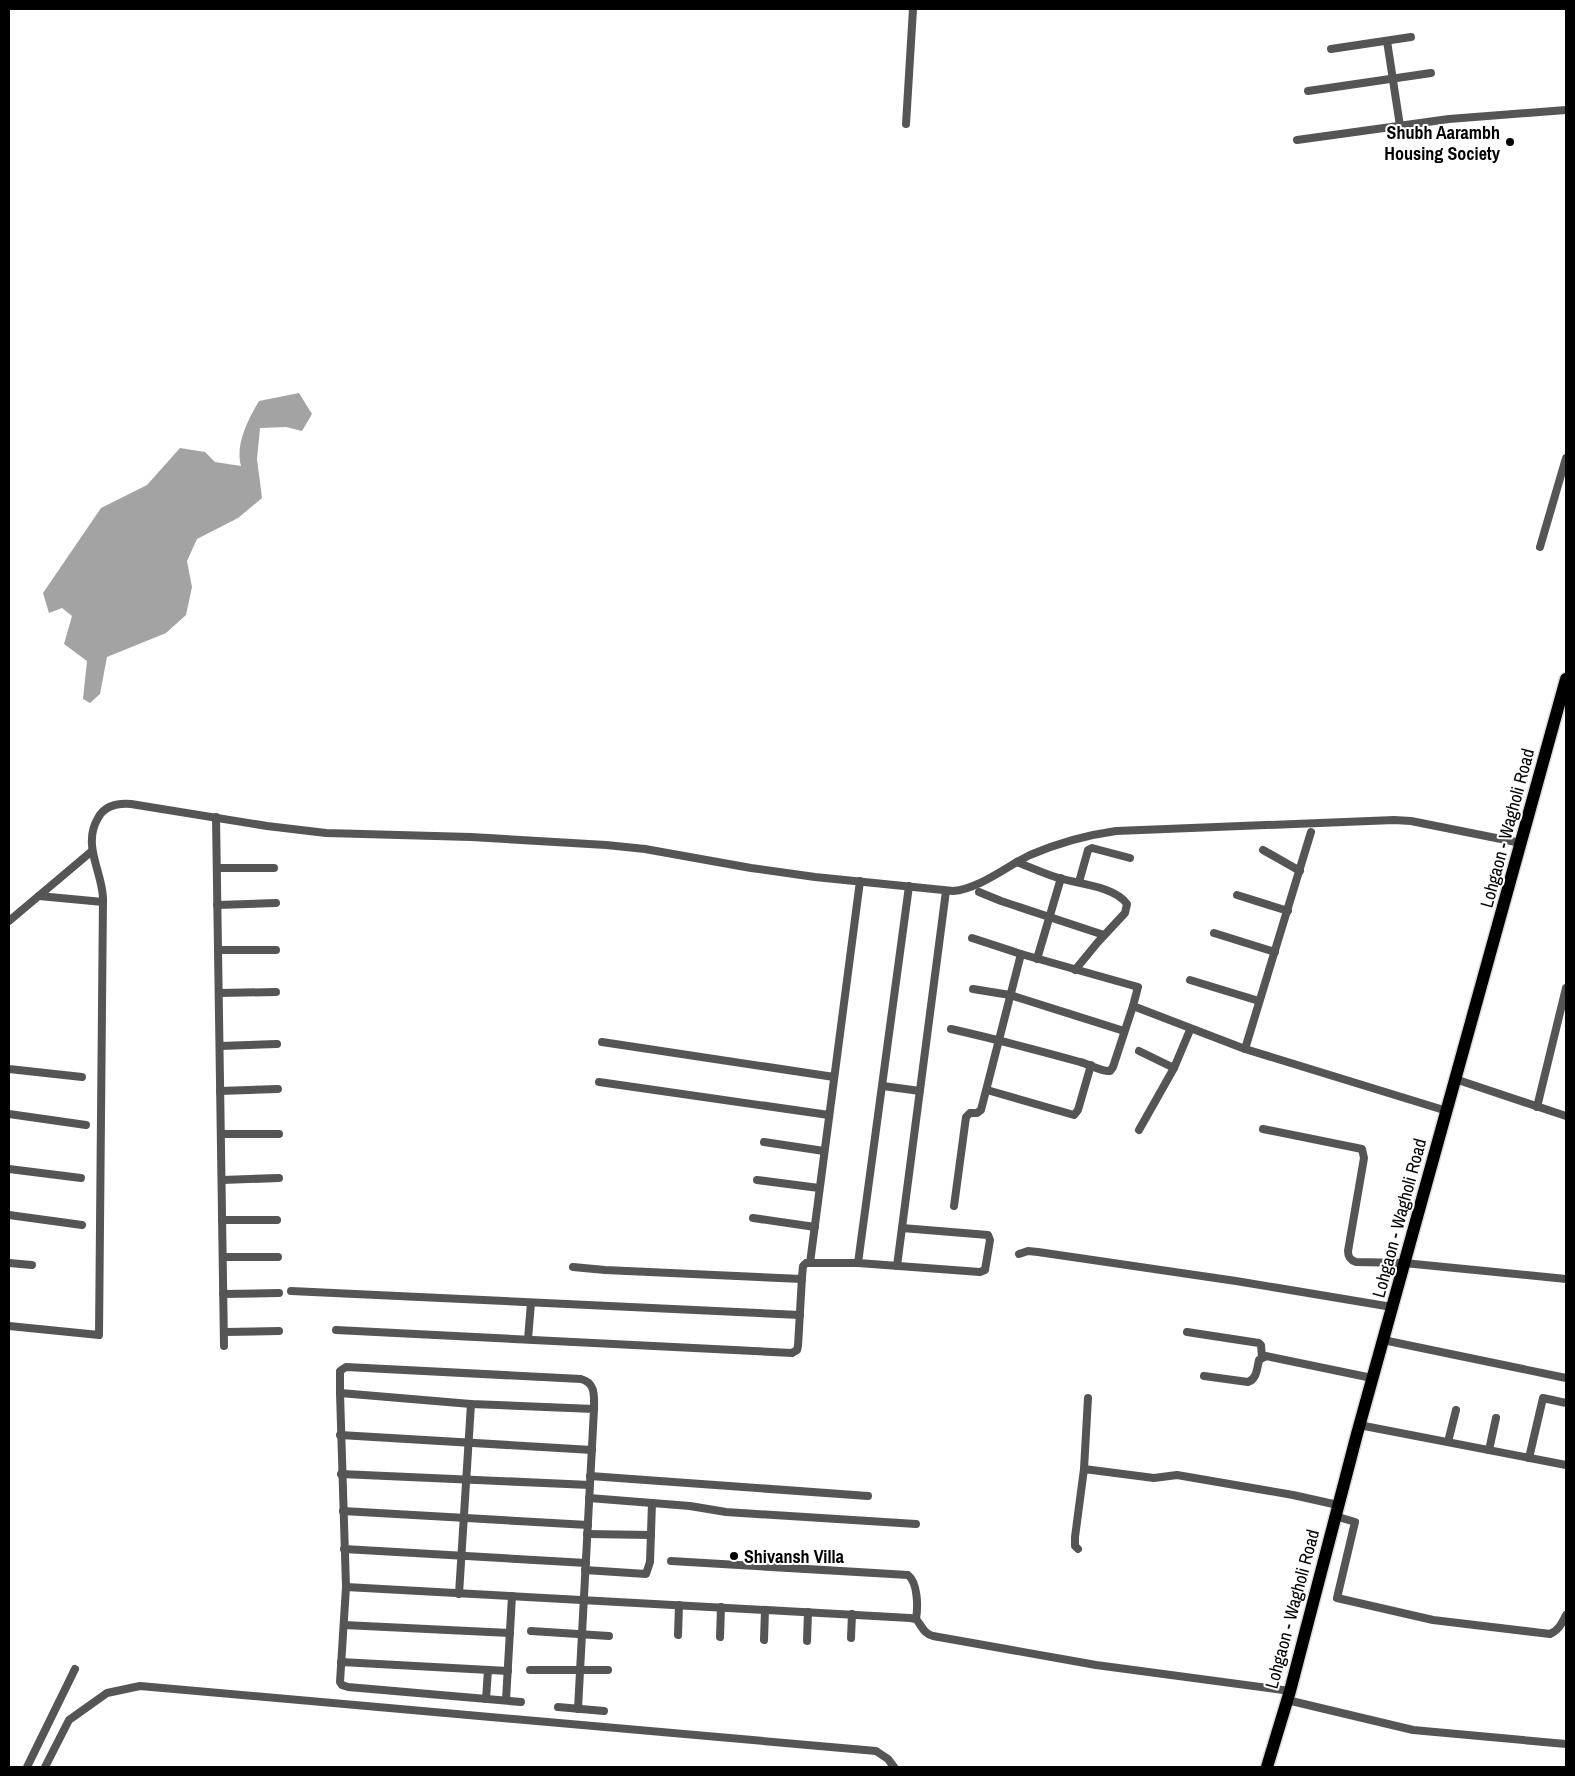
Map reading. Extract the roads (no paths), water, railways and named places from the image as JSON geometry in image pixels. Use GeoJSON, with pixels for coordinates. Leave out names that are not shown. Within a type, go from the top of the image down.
{"type":"FeatureCollection","features":[{"type":"Feature","properties":{"kind":"main road","name":"Lohgaon - Wagholi Road"},"geometry":{"type":"LineString","coordinates":[[1267,1767],[1288,1695],[1359,1425],[1566,679]]}},
{"type":"Feature","properties":{"kind":"street"},"geometry":{"type":"LineString","coordinates":[[906,124],[913,9]]}},
{"type":"Feature","properties":{"kind":"street"},"geometry":{"type":"LineString","coordinates":[[1331,49],[1411,37]]}},
{"type":"Feature","properties":{"kind":"street"},"geometry":{"type":"LineString","coordinates":[[1387,41],[1400,126]]}},
{"type":"Feature","properties":{"kind":"street"},"geometry":{"type":"LineString","coordinates":[[1308,91],[1431,73]]}},
{"type":"Feature","properties":{"kind":"street"},"geometry":{"type":"LineString","coordinates":[[1297,140],[1506,113],[1566,110]]}},
{"type":"Feature","properties":{"kind":"street"},"geometry":{"type":"LineString","coordinates":[[1540,547],[1566,458]]}},
{"type":"Feature","properties":{"kind":"street"},"geometry":{"type":"LineString","coordinates":[[9,1326],[99,1335],[103,891],[92,851],[92,837],[94,825],[99,815],[106,808],[114,805],[131,804],[326,833],[471,837],[606,845],[664,852],[751,868],[946,891],[960,891],[1017,862],[1064,842],[1108,832],[1315,822],[1402,820],[1521,843]]}},
{"type":"Feature","properties":{"kind":"street"},"geometry":{"type":"LineString","coordinates":[[216,817],[224,1346]]}},
{"type":"Feature","properties":{"kind":"street"},"geometry":{"type":"LineString","coordinates":[[1245,1050],[1311,832]]}},
{"type":"Feature","properties":{"kind":"street"},"geometry":{"type":"LineString","coordinates":[[1079,882],[1088,850],[1092,848],[1130,858]]}},
{"type":"Feature","properties":{"kind":"street"},"geometry":{"type":"LineString","coordinates":[[1263,850],[1300,871]]}},
{"type":"Feature","properties":{"kind":"street"},"geometry":{"type":"LineString","coordinates":[[9,921],[92,851]]}},
{"type":"Feature","properties":{"kind":"street"},"geometry":{"type":"LineString","coordinates":[[1017,862],[1061,878],[1114,893],[1127,904],[1125,912],[1104,934],[1075,970]]}},
{"type":"Feature","properties":{"kind":"street"},"geometry":{"type":"LineString","coordinates":[[217,868],[274,868]]}},
{"type":"Feature","properties":{"kind":"street"},"geometry":{"type":"LineString","coordinates":[[1037,959],[1061,878]]}},
{"type":"Feature","properties":{"kind":"street"},"geometry":{"type":"LineString","coordinates":[[810,1263],[860,881]]}},
{"type":"Feature","properties":{"kind":"street"},"geometry":{"type":"LineString","coordinates":[[858,1263],[909,886]]}},
{"type":"Feature","properties":{"kind":"street"},"geometry":{"type":"LineString","coordinates":[[897,1266],[946,891]]}},
{"type":"Feature","properties":{"kind":"street"},"geometry":{"type":"LineString","coordinates":[[979,892],[1001,902],[1104,934]]}},
{"type":"Feature","properties":{"kind":"street"},"geometry":{"type":"LineString","coordinates":[[1237,895],[1288,911]]}},
{"type":"Feature","properties":{"kind":"street"},"geometry":{"type":"LineString","coordinates":[[40,896],[103,902]]}},
{"type":"Feature","properties":{"kind":"street"},"geometry":{"type":"LineString","coordinates":[[217,905],[276,903]]}},
{"type":"Feature","properties":{"kind":"street"},"geometry":{"type":"LineString","coordinates":[[1214,933],[1274,952]]}},
{"type":"Feature","properties":{"kind":"street"},"geometry":{"type":"LineString","coordinates":[[951,1029],[1092,1065],[1106,1072],[1110,1071],[1133,1006],[1138,986],[1075,970],[972,938]]}},
{"type":"Feature","properties":{"kind":"street"},"geometry":{"type":"LineString","coordinates":[[218,950],[276,950]]}},
{"type":"Feature","properties":{"kind":"street"},"geometry":{"type":"LineString","coordinates":[[954,1206],[966,1117],[970,1113],[980,1112],[1021,954]]}},
{"type":"Feature","properties":{"kind":"street"},"geometry":{"type":"LineString","coordinates":[[1190,980],[1259,1001]]}},
{"type":"Feature","properties":{"kind":"street"},"geometry":{"type":"LineString","coordinates":[[1537,1107],[1566,988]]}},
{"type":"Feature","properties":{"kind":"street"},"geometry":{"type":"LineString","coordinates":[[973,989],[1010,995],[1124,1031]]}},
{"type":"Feature","properties":{"kind":"street"},"geometry":{"type":"LineString","coordinates":[[219,993],[276,992]]}},
{"type":"Feature","properties":{"kind":"street"},"geometry":{"type":"LineString","coordinates":[[1133,1006],[1245,1050],[1446,1111]]}},
{"type":"Feature","properties":{"kind":"street"},"geometry":{"type":"LineString","coordinates":[[1138,1130],[1174,1068],[1190,1030]]}},
{"type":"Feature","properties":{"kind":"street"},"geometry":{"type":"LineString","coordinates":[[602,1042],[834,1077]]}},
{"type":"Feature","properties":{"kind":"street"},"geometry":{"type":"LineString","coordinates":[[220,1046],[277,1044]]}},
{"type":"Feature","properties":{"kind":"street"},"geometry":{"type":"LineString","coordinates":[[1139,1051],[1174,1068]]}},
{"type":"Feature","properties":{"kind":"street"},"geometry":{"type":"LineString","coordinates":[[987,1090],[1074,1115],[1078,1110],[1092,1065]]}},
{"type":"Feature","properties":{"kind":"street"},"geometry":{"type":"LineString","coordinates":[[9,1068],[82,1077]]}},
{"type":"Feature","properties":{"kind":"street"},"geometry":{"type":"LineString","coordinates":[[1455,1079],[1566,1116]]}},
{"type":"Feature","properties":{"kind":"street"},"geometry":{"type":"LineString","coordinates":[[599,1082],[829,1115]]}},
{"type":"Feature","properties":{"kind":"street"},"geometry":{"type":"LineString","coordinates":[[883,1086],[920,1091]]}},
{"type":"Feature","properties":{"kind":"street"},"geometry":{"type":"LineString","coordinates":[[220,1091],[278,1089]]}},
{"type":"Feature","properties":{"kind":"street"},"geometry":{"type":"LineString","coordinates":[[9,1114],[86,1124]]}},
{"type":"Feature","properties":{"kind":"street"},"geometry":{"type":"LineString","coordinates":[[1263,1129],[1362,1149],[1364,1158],[1348,1255],[1351,1260],[1356,1262],[1404,1264],[1566,1279]]}},
{"type":"Feature","properties":{"kind":"street"},"geometry":{"type":"LineString","coordinates":[[221,1134],[278,1134]]}},
{"type":"Feature","properties":{"kind":"street"},"geometry":{"type":"LineString","coordinates":[[764,1142],[824,1150]]}},
{"type":"Feature","properties":{"kind":"street"},"geometry":{"type":"LineString","coordinates":[[9,1169],[81,1178]]}},
{"type":"Feature","properties":{"kind":"street"},"geometry":{"type":"LineString","coordinates":[[222,1180],[278,1178]]}},
{"type":"Feature","properties":{"kind":"street"},"geometry":{"type":"LineString","coordinates":[[757,1180],[819,1188]]}},
{"type":"Feature","properties":{"kind":"street"},"geometry":{"type":"LineString","coordinates":[[9,1215],[82,1225]]}},
{"type":"Feature","properties":{"kind":"street"},"geometry":{"type":"LineString","coordinates":[[752,1218],[814,1226]]}},
{"type":"Feature","properties":{"kind":"street"},"geometry":{"type":"LineString","coordinates":[[222,1220],[277,1220]]}},
{"type":"Feature","properties":{"kind":"street"},"geometry":{"type":"LineString","coordinates":[[336,1330],[792,1353],[797,1350],[798,1346],[803,1266],[810,1263],[858,1263],[983,1272],[985,1270],[990,1240],[988,1235],[902,1228]]}},
{"type":"Feature","properties":{"kind":"street"},"geometry":{"type":"LineString","coordinates":[[1019,1254],[1038,1252],[1236,1281],[1392,1307]]}},
{"type":"Feature","properties":{"kind":"street"},"geometry":{"type":"LineString","coordinates":[[223,1257],[278,1257]]}},
{"type":"Feature","properties":{"kind":"street"},"geometry":{"type":"LineString","coordinates":[[9,1263],[32,1266]]}},
{"type":"Feature","properties":{"kind":"street"},"geometry":{"type":"LineString","coordinates":[[573,1267],[802,1279]]}},
{"type":"Feature","properties":{"kind":"street"},"geometry":{"type":"LineString","coordinates":[[291,1290],[800,1315]]}},
{"type":"Feature","properties":{"kind":"street"},"geometry":{"type":"LineString","coordinates":[[224,1294],[279,1293]]}},
{"type":"Feature","properties":{"kind":"street"},"geometry":{"type":"LineString","coordinates":[[528,1339],[531,1302]]}},
{"type":"Feature","properties":{"kind":"street"},"geometry":{"type":"LineString","coordinates":[[224,1332],[279,1331]]}},
{"type":"Feature","properties":{"kind":"street"},"geometry":{"type":"LineString","coordinates":[[1187,1332],[1259,1343],[1261,1345],[1262,1357],[1251,1381],[1204,1376]]}},
{"type":"Feature","properties":{"kind":"street"},"geometry":{"type":"LineString","coordinates":[[1383,1340],[1566,1378]]}},
{"type":"Feature","properties":{"kind":"street"},"geometry":{"type":"LineString","coordinates":[[1262,1357],[1271,1356],[1372,1378]]}},
{"type":"Feature","properties":{"kind":"street"},"geometry":{"type":"LineString","coordinates":[[521,1702],[344,1687],[340,1682],[346,1588],[340,1435],[340,1371],[346,1367],[581,1379],[588,1381],[592,1385],[594,1409],[578,1709]]}},
{"type":"Feature","properties":{"kind":"street"},"geometry":{"type":"LineString","coordinates":[[340,1393],[470,1404],[594,1409]]}},
{"type":"Feature","properties":{"kind":"street"},"geometry":{"type":"LineString","coordinates":[[1078,1549],[1075,1537],[1084,1469],[1088,1398]]}},
{"type":"Feature","properties":{"kind":"street"},"geometry":{"type":"LineString","coordinates":[[1529,1458],[1543,1398],[1566,1403]]}},
{"type":"Feature","properties":{"kind":"street"},"geometry":{"type":"LineString","coordinates":[[459,1594],[470,1404]]}},
{"type":"Feature","properties":{"kind":"street"},"geometry":{"type":"LineString","coordinates":[[1448,1442],[1456,1410]]}},
{"type":"Feature","properties":{"kind":"street"},"geometry":{"type":"LineString","coordinates":[[1489,1450],[1496,1418]]}},
{"type":"Feature","properties":{"kind":"street"},"geometry":{"type":"LineString","coordinates":[[1359,1425],[1566,1465]]}},
{"type":"Feature","properties":{"kind":"street"},"geometry":{"type":"LineString","coordinates":[[340,1435],[592,1450]]}},
{"type":"Feature","properties":{"kind":"street"},"geometry":{"type":"LineString","coordinates":[[1084,1469],[1154,1478],[1177,1476],[1293,1495],[1336,1510],[1355,1522],[1338,1598],[1432,1620],[1550,1634],[1556,1631],[1566,1615]]}},
{"type":"Feature","properties":{"kind":"street"},"geometry":{"type":"LineString","coordinates":[[342,1474],[590,1485]]}},
{"type":"Feature","properties":{"kind":"street"},"geometry":{"type":"LineString","coordinates":[[590,1476],[868,1496]]}},
{"type":"Feature","properties":{"kind":"street"},"geometry":{"type":"LineString","coordinates":[[589,1498],[726,1512],[916,1524]]}},
{"type":"Feature","properties":{"kind":"street"},"geometry":{"type":"LineString","coordinates":[[344,1549],[461,1556],[646,1574],[650,1562],[652,1503]]}},
{"type":"Feature","properties":{"kind":"street"},"geometry":{"type":"LineString","coordinates":[[343,1511],[588,1525]]}},
{"type":"Feature","properties":{"kind":"street"},"geometry":{"type":"LineString","coordinates":[[588,1534],[651,1535]]}},
{"type":"Feature","properties":{"kind":"street"},"geometry":{"type":"LineString","coordinates":[[671,1561],[908,1575],[913,1582],[918,1604],[916,1619],[922,1630],[933,1636],[1096,1665],[1288,1695],[1414,1730],[1566,1744]]}},
{"type":"Feature","properties":{"kind":"street"},"geometry":{"type":"LineString","coordinates":[[346,1588],[584,1599],[916,1619]]}},
{"type":"Feature","properties":{"kind":"street"},"geometry":{"type":"LineString","coordinates":[[506,1700],[512,1596]]}},
{"type":"Feature","properties":{"kind":"street"},"geometry":{"type":"LineString","coordinates":[[678,1635],[679,1605]]}},
{"type":"Feature","properties":{"kind":"street"},"geometry":{"type":"LineString","coordinates":[[720,1637],[721,1607]]}},
{"type":"Feature","properties":{"kind":"street"},"geometry":{"type":"LineString","coordinates":[[764,1640],[765,1610]]}},
{"type":"Feature","properties":{"kind":"street"},"geometry":{"type":"LineString","coordinates":[[807,1641],[808,1612]]}},
{"type":"Feature","properties":{"kind":"street"},"geometry":{"type":"LineString","coordinates":[[851,1638],[852,1614]]}},
{"type":"Feature","properties":{"kind":"street"},"geometry":{"type":"LineString","coordinates":[[344,1625],[510,1633]]}},
{"type":"Feature","properties":{"kind":"street"},"geometry":{"type":"LineString","coordinates":[[531,1631],[609,1636]]}},
{"type":"Feature","properties":{"kind":"street"},"geometry":{"type":"LineString","coordinates":[[342,1662],[508,1671]]}},
{"type":"Feature","properties":{"kind":"street"},"geometry":{"type":"LineString","coordinates":[[27,1767],[75,1669]]}},
{"type":"Feature","properties":{"kind":"street"},"geometry":{"type":"LineString","coordinates":[[486,1699],[488,1670]]}},
{"type":"Feature","properties":{"kind":"street"},"geometry":{"type":"LineString","coordinates":[[530,1670],[608,1670]]}},
{"type":"Feature","properties":{"kind":"street"},"geometry":{"type":"LineString","coordinates":[[45,1767],[69,1720],[107,1693],[140,1686],[876,1751],[888,1759],[894,1767]]}},
{"type":"Feature","properties":{"kind":"street"},"geometry":{"type":"LineString","coordinates":[[558,1707],[604,1711]]}},
{"type":"Feature","properties":{"kind":"place","name":"Shubh Aarambh Housing Society"},"geometry":{"type":"Point","coordinates":[1510,142]}},
{"type":"Feature","properties":{"kind":"place","name":"Shivansh Villa"},"geometry":{"type":"Point","coordinates":[734,1556]}}]}
